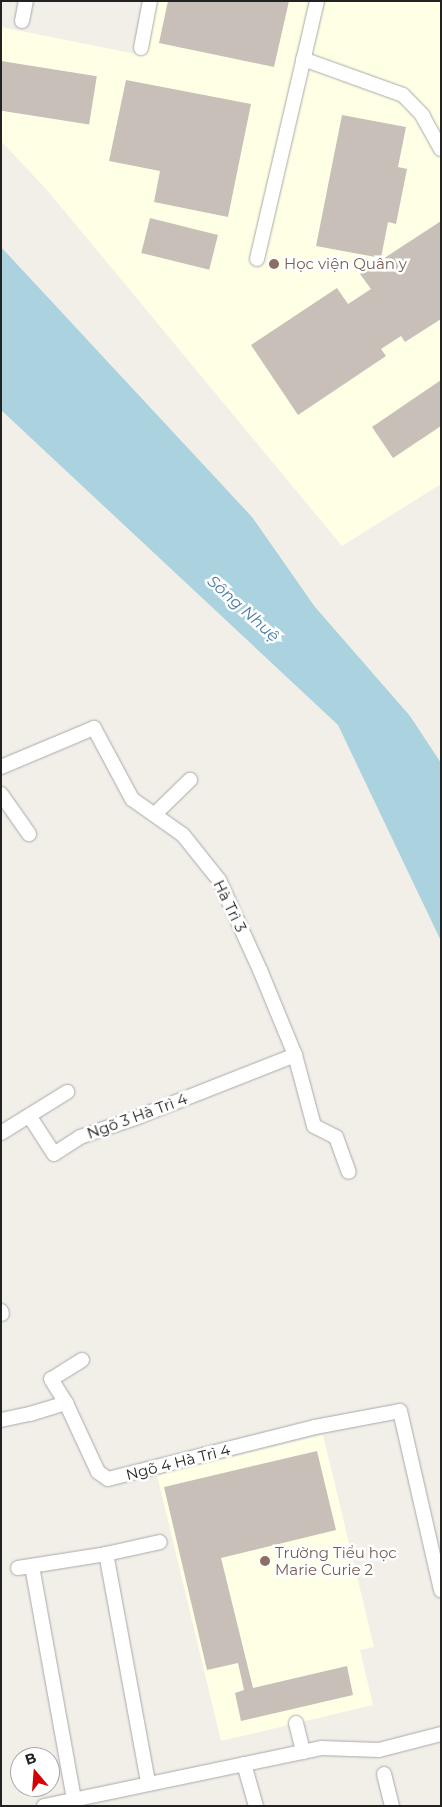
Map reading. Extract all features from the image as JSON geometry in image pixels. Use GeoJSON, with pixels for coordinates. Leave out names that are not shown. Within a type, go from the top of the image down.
{"type":"FeatureCollection","features":[{"type":"Feature","properties":{"kind":"lane"},"geometry":{"type":"LineString","coordinates":[[22,21],[26,1]]}},
{"type":"Feature","properties":{"kind":"lane"},"geometry":{"type":"LineString","coordinates":[[141,48],[150,1]]}},
{"type":"Feature","properties":{"kind":"lane"},"geometry":{"type":"LineString","coordinates":[[257,260],[317,1]]}},
{"type":"Feature","properties":{"kind":"lane"},"geometry":{"type":"LineString","coordinates":[[304,59],[403,95],[422,115],[441,149]]}},
{"type":"Feature","properties":{"kind":"lane","name":"Hà Trì 3"},"geometry":{"type":"LineString","coordinates":[[1,767],[94,728],[132,799],[183,835],[219,880],[260,970],[295,1054],[314,1126],[336,1137],[349,1172]]}},
{"type":"Feature","properties":{"kind":"lane"},"geometry":{"type":"LineString","coordinates":[[155,814],[190,780]]}},
{"type":"Feature","properties":{"kind":"lane"},"geometry":{"type":"LineString","coordinates":[[1,794],[28,834]]}},
{"type":"Feature","properties":{"kind":"lane","name":"Ngõ 3 Hà Trì 4"},"geometry":{"type":"LineString","coordinates":[[30,1116],[54,1154],[80,1137],[138,1117],[295,1054]]}},
{"type":"Feature","properties":{"kind":"lane"},"geometry":{"type":"LineString","coordinates":[[1,1133],[66,1092]]}},
{"type":"Feature","properties":{"kind":"lane","name":"Ngõ 4 Hà Trì 4"},"geometry":{"type":"LineString","coordinates":[[82,1360],[51,1379],[66,1403],[98,1472],[108,1479],[315,1427],[400,1411],[441,1590]]}},
{"type":"Feature","properties":{"kind":"lane"},"geometry":{"type":"LineString","coordinates":[[1,1420],[30,1414],[66,1403]]}},
{"type":"Feature","properties":{"kind":"lane"},"geometry":{"type":"LineString","coordinates":[[18,1568],[106,1554],[160,1542]]}},
{"type":"Feature","properties":{"kind":"lane"},"geometry":{"type":"LineString","coordinates":[[106,1554],[148,1782]]}},
{"type":"Feature","properties":{"kind":"lane"},"geometry":{"type":"LineString","coordinates":[[32,1566],[74,1799]]}},
{"type":"Feature","properties":{"kind":"lane"},"geometry":{"type":"LineString","coordinates":[[296,1723],[303,1752]]}},
{"type":"Feature","properties":{"kind":"lane"},"geometry":{"type":"LineString","coordinates":[[44,1806],[148,1782],[322,1748],[378,1750],[441,1734]]}},
{"type":"Feature","properties":{"kind":"lane"},"geometry":{"type":"LineString","coordinates":[[244,1764],[256,1806]]}},
{"type":"Feature","properties":{"kind":"lane"},"geometry":{"type":"LineString","coordinates":[[384,1774],[392,1806]]}},
{"type":"Feature","properties":{"kind":"shaded area","name":"Học viện Quân y"},"geometry":{"type":"Polygon","coordinates":[[[152,1],[441,1],[441,484],[342,546],[47,190],[1,141],[1,27],[141,55],[152,1]]]}},
{"type":"Feature","properties":{"kind":"shaded area","name":"Trường Tiểu học Marie Curie 2"},"geometry":{"type":"Polygon","coordinates":[[[323,1435],[374,1647],[360,1650],[373,1705],[221,1741],[157,1475],[323,1435]]]}},
{"type":"Feature","properties":{"kind":"water","name":"Sông Nhuệ"},"geometry":{"type":"Polygon","coordinates":[[[1,247],[252,517],[315,607],[410,716],[441,763],[441,941],[338,725],[1,410],[1,247]]]}},
{"type":"Feature","properties":{"kind":"building"},"geometry":{"type":"Polygon","coordinates":[[[168,1],[289,1],[274,67],[159,43],[168,1]]]}},
{"type":"Feature","properties":{"kind":"building"},"geometry":{"type":"Polygon","coordinates":[[[1,61],[97,76],[89,125],[1,111],[1,61]]]}},
{"type":"Feature","properties":{"kind":"building"},"geometry":{"type":"Polygon","coordinates":[[[126,80],[251,104],[228,217],[154,202],[160,171],[109,161],[126,80]]]}},
{"type":"Feature","properties":{"kind":"building"},"geometry":{"type":"Polygon","coordinates":[[[342,115],[406,127],[398,167],[407,169],[396,224],[388,222],[381,258],[316,246],[342,115]]]}},
{"type":"Feature","properties":{"kind":"building"},"geometry":{"type":"Polygon","coordinates":[[[150,218],[218,235],[209,270],[141,253],[150,218]]]}},
{"type":"Feature","properties":{"kind":"building"},"geometry":{"type":"Polygon","coordinates":[[[441,221],[441,319],[405,342],[401,336],[381,349],[386,356],[298,415],[251,345],[337,288],[348,304],[371,289],[360,274],[441,221]]]}},
{"type":"Feature","properties":{"kind":"building"},"geometry":{"type":"Polygon","coordinates":[[[441,380],[441,426],[393,458],[372,427],[441,380]]]}},
{"type":"Feature","properties":{"kind":"building"},"geometry":{"type":"Polygon","coordinates":[[[317,1451],[336,1530],[221,1558],[253,1688],[347,1666],[353,1695],[241,1721],[235,1693],[244,1690],[238,1663],[207,1670],[164,1487],[317,1451]]]}},
{"type":"Feature","properties":{"kind":"place","name":"Học viện Quân y"},"geometry":{"type":"Point","coordinates":[274,264]}},
{"type":"Feature","properties":{"kind":"place","name":"Trường Tiểu học Marie Curie 2"},"geometry":{"type":"Point","coordinates":[265,1561]}}]}
